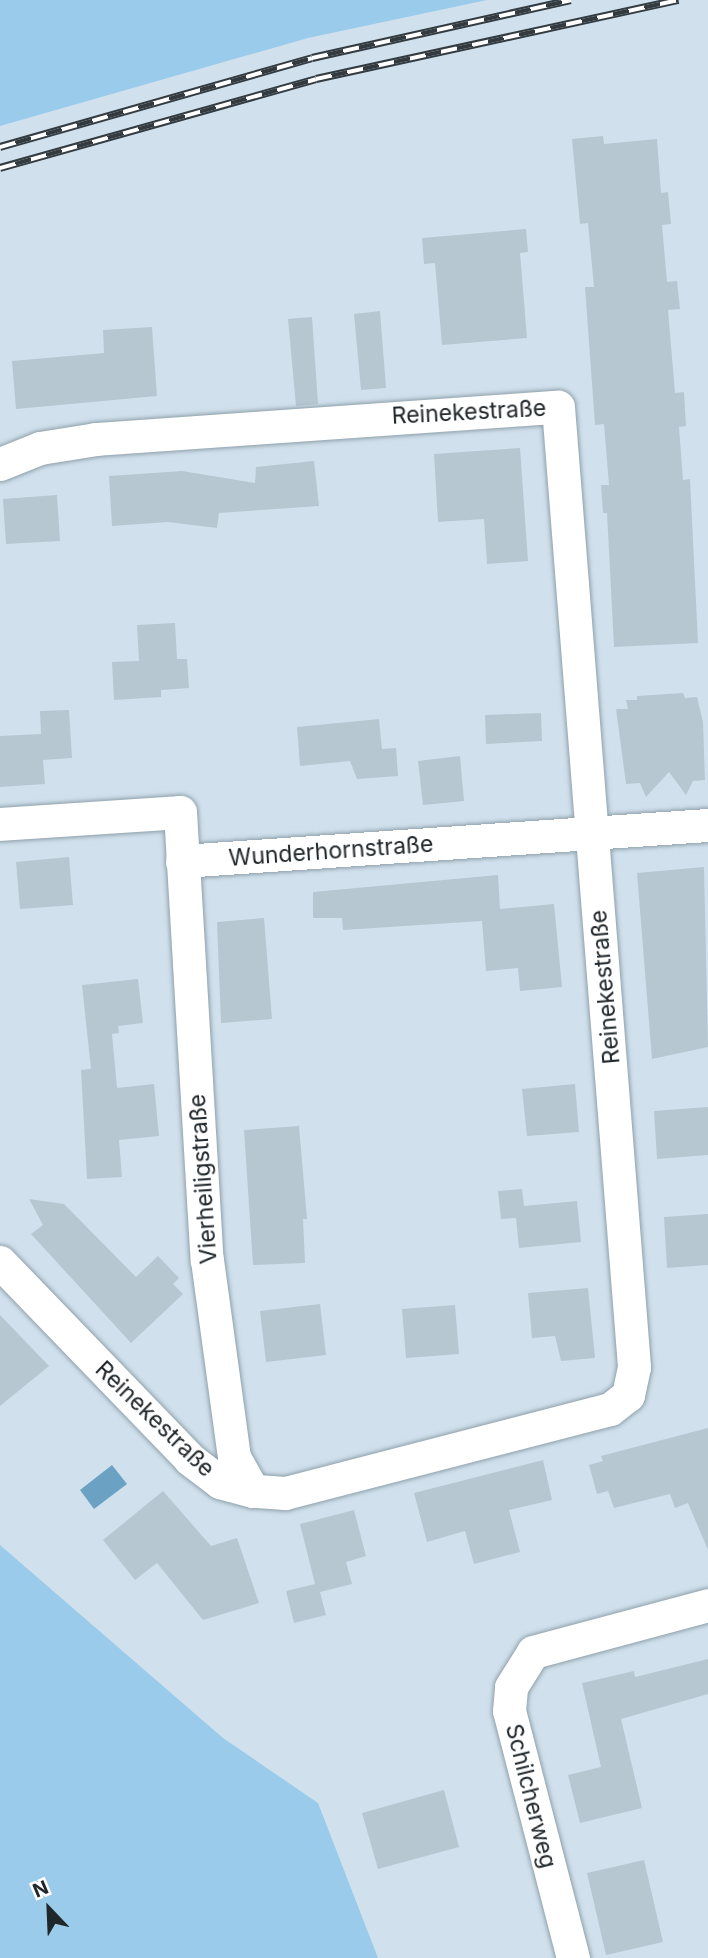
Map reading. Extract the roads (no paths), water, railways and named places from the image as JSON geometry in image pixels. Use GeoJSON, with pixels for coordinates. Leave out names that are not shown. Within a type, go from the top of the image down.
{"type":"FeatureCollection","features":[{"type":"Feature","properties":{"kind":"street","name":"Reinekestraße"},"geometry":{"type":"LineString","coordinates":[[0,464],[40,447],[96,439],[558,407],[634,1367],[628,1395],[610,1409],[285,1493],[253,1491],[220,1482],[190,1459],[0,1262]]}},
{"type":"Feature","properties":{"kind":"street"},"geometry":{"type":"LineString","coordinates":[[0,824],[180,812],[182,861]]}},
{"type":"Feature","properties":{"kind":"street","name":"Wunderhornstraße"},"geometry":{"type":"LineString","coordinates":[[182,861],[708,825]]}},
{"type":"Feature","properties":{"kind":"street","name":"Vierheiligstraße"},"geometry":{"type":"LineString","coordinates":[[182,861],[207,1260],[234,1457],[253,1491]]}},
{"type":"Feature","properties":{"kind":"street","name":"Schilcherweg"},"geometry":{"type":"LineString","coordinates":[[573,1958],[509,1711],[511,1687],[533,1652],[708,1605]]}},
{"type":"Feature","properties":{"kind":"railway"},"geometry":{"type":"LineString","coordinates":[[0,147],[312,58],[571,0]]}},
{"type":"Feature","properties":{"kind":"railway"},"geometry":{"type":"LineString","coordinates":[[0,168],[316,79],[678,0]]}}]}
